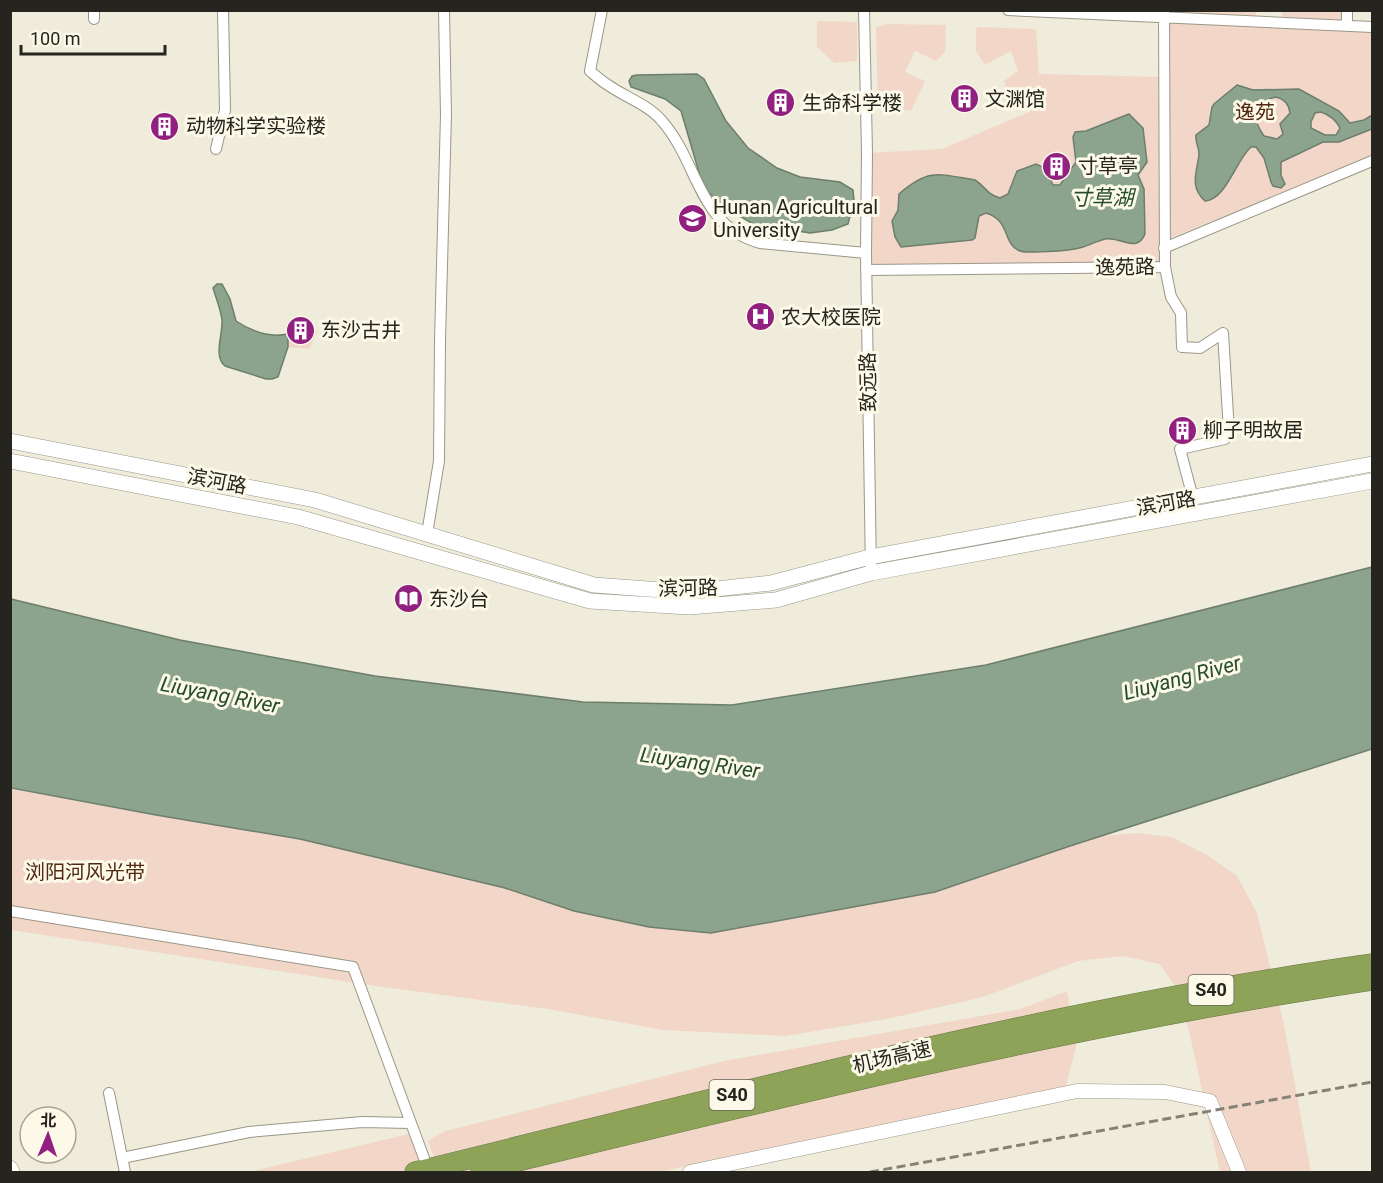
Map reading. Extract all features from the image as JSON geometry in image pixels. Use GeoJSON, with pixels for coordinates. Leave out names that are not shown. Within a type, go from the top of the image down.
{"type":"FeatureCollection","features":[{"type":"Feature","properties":{"kind":"highway","name":"机场高速"},"geometry":{"type":"LineString","coordinates":[[420,1165],[808,1076],[1051,1028],[1265,979],[1372,964]]}},
{"type":"Feature","properties":{"kind":"highway","name":"机场高速"},"geometry":{"type":"LineString","coordinates":[[472,1173],[857,1079],[1051,1028],[1372,980]]}},
{"type":"Feature","properties":{"kind":"main road","name":"滨河路"},"geometry":{"type":"LineString","coordinates":[[10,441],[315,500],[594,585],[688,592],[771,582],[870,557],[1372,464]]}},
{"type":"Feature","properties":{"kind":"main road","name":"滨河路"},"geometry":{"type":"LineString","coordinates":[[10,461],[298,517],[590,601],[689,607],[776,600],[871,573],[1372,481]]}},
{"type":"Feature","properties":{"kind":"street"},"geometry":{"type":"LineString","coordinates":[[216,149],[225,110],[223,10]]}},
{"type":"Feature","properties":{"kind":"street"},"geometry":{"type":"LineString","coordinates":[[427,534],[439,461],[446,115],[444,10]]}},
{"type":"Feature","properties":{"kind":"street"},"geometry":{"type":"LineString","coordinates":[[602,10],[590,71],[606,84],[661,119],[685,157],[702,196],[720,220],[745,239],[760,243],[866,253]]}},
{"type":"Feature","properties":{"kind":"street","name":"致远路"},"geometry":{"type":"LineString","coordinates":[[864,10],[871,573]]}},
{"type":"Feature","properties":{"kind":"street"},"geometry":{"type":"LineString","coordinates":[[1008,10],[1163,14],[1372,27]]}},
{"type":"Feature","properties":{"kind":"street"},"geometry":{"type":"LineString","coordinates":[[1347,10],[1347,26]]}},
{"type":"Feature","properties":{"kind":"street","name":"逸苑路"},"geometry":{"type":"LineString","coordinates":[[866,270],[1165,267],[1163,14]]}},
{"type":"Feature","properties":{"kind":"street"},"geometry":{"type":"LineString","coordinates":[[1164,248],[1372,161]]}},
{"type":"Feature","properties":{"kind":"street"},"geometry":{"type":"LineString","coordinates":[[1165,267],[1171,297],[1181,313],[1182,346],[1200,348],[1223,333],[1229,432],[1225,439],[1180,449],[1193,498]]}},
{"type":"Feature","properties":{"kind":"street"},"geometry":{"type":"LineString","coordinates":[[10,911],[353,968],[411,1123],[420,1165]]}},
{"type":"Feature","properties":{"kind":"street"},"geometry":{"type":"LineString","coordinates":[[690,1173],[1077,1091],[1165,1092],[1210,1101],[1239,1173]]}},
{"type":"Feature","properties":{"kind":"street"},"geometry":{"type":"LineString","coordinates":[[109,1093],[125,1173]]}},
{"type":"Feature","properties":{"kind":"street"},"geometry":{"type":"LineString","coordinates":[[122,1158],[249,1132],[362,1122],[411,1123]]}},
{"type":"Feature","properties":{"kind":"green space"},"geometry":{"type":"Polygon","coordinates":[[[1179,11],[1256,11],[1256,22],[1179,19],[1179,11]]]}},
{"type":"Feature","properties":{"kind":"green space"},"geometry":{"type":"Polygon","coordinates":[[[1282,11],[1347,11],[1347,26],[1282,23],[1282,11]]]}},
{"type":"Feature","properties":{"kind":"green space"},"geometry":{"type":"Polygon","coordinates":[[[817,21],[857,22],[857,61],[834,63],[817,47],[817,21]]]}},
{"type":"Feature","properties":{"kind":"green space","name":"逸苑"},"geometry":{"type":"Polygon","coordinates":[[[1169,23],[1372,31],[1372,156],[1170,238],[1169,23]]]}},
{"type":"Feature","properties":{"kind":"green space"},"geometry":{"type":"Polygon","coordinates":[[[886,24],[946,25],[945,52],[936,61],[915,51],[905,72],[925,81],[911,111],[878,106],[876,28],[886,24]]]}},
{"type":"Feature","properties":{"kind":"green space"},"geometry":{"type":"Polygon","coordinates":[[[978,27],[1036,29],[1039,74],[1164,77],[1165,267],[866,270],[867,153],[942,149],[1031,111],[1032,101],[1014,109],[1004,81],[1018,71],[1011,51],[985,65],[976,51],[976,29],[978,27]]]}},
{"type":"Feature","properties":{"kind":"green space"},"geometry":{"type":"Polygon","coordinates":[[[296,320],[317,331],[310,349],[288,347],[291,321],[296,320]]]}},
{"type":"Feature","properties":{"kind":"green space","name":"浏阳河风光带"},"geometry":{"type":"Polygon","coordinates":[[[10,788],[300,839],[505,888],[574,911],[649,927],[711,933],[935,892],[1100,836],[1137,833],[1171,837],[1207,855],[1237,876],[1257,913],[1284,1025],[1311,1172],[1220,1172],[1189,1031],[1177,989],[1160,964],[1123,956],[1078,961],[983,997],[887,1019],[786,1036],[663,1030],[548,1009],[383,987],[11,930],[10,788]]]}},
{"type":"Feature","properties":{"kind":"green space"},"geometry":{"type":"Polygon","coordinates":[[[1067,991],[1076,1047],[1066,1086],[659,1172],[439,1172],[428,1141],[445,1131],[724,1061],[1021,1009],[1067,991]]]}},
{"type":"Feature","properties":{"kind":"green space"},"geometry":{"type":"Polygon","coordinates":[[[409,1134],[425,1172],[249,1172],[409,1134]]]}},
{"type":"Feature","properties":{"kind":"water"},"geometry":{"type":"Polygon","coordinates":[[[697,74],[704,79],[726,121],[748,148],[777,168],[800,177],[840,182],[853,190],[854,201],[848,224],[832,230],[810,233],[753,224],[731,211],[709,193],[700,176],[681,111],[665,99],[631,87],[629,81],[632,76],[637,75],[697,74]]]}},
{"type":"Feature","properties":{"kind":"water"},"geometry":{"type":"Polygon","coordinates":[[[1237,85],[1253,90],[1299,89],[1339,111],[1350,123],[1364,120],[1372,115],[1372,129],[1339,142],[1323,142],[1281,162],[1281,175],[1285,184],[1281,188],[1273,186],[1264,158],[1256,147],[1251,147],[1225,187],[1212,199],[1205,201],[1196,185],[1199,154],[1196,135],[1209,125],[1214,104],[1237,85]],[[1276,97],[1268,99],[1258,107],[1256,117],[1264,136],[1277,139],[1283,134],[1280,124],[1290,113],[1286,102],[1276,97]],[[1321,112],[1315,113],[1311,128],[1325,135],[1336,135],[1340,128],[1332,118],[1321,112]]]}},
{"type":"Feature","properties":{"kind":"water","name":"寸草湖"},"geometry":{"type":"Polygon","coordinates":[[[1129,114],[1143,128],[1147,162],[1138,175],[1144,189],[1145,234],[1137,243],[1105,239],[1071,250],[1022,252],[1013,247],[999,221],[986,213],[979,216],[975,238],[972,240],[901,247],[895,237],[892,221],[898,210],[899,194],[918,180],[943,175],[975,180],[1000,198],[1008,194],[1017,171],[1036,164],[1045,168],[1053,185],[1060,185],[1076,162],[1073,137],[1075,132],[1086,131],[1129,114]]]}},
{"type":"Feature","properties":{"kind":"water"},"geometry":{"type":"Polygon","coordinates":[[[217,284],[222,284],[230,299],[236,321],[260,333],[288,334],[288,347],[278,377],[266,379],[225,366],[221,362],[219,351],[222,320],[213,288],[217,284]]]}},
{"type":"Feature","properties":{"kind":"water","name":"Liuyang River"},"geometry":{"type":"Polygon","coordinates":[[[1372,567],[1372,749],[935,892],[711,933],[649,927],[574,911],[505,888],[300,839],[11,788],[11,599],[180,640],[375,676],[583,702],[732,705],[986,665],[1372,567]]]}},
{"type":"Feature","properties":{"kind":"railway"},"geometry":{"type":"LineString","coordinates":[[870,1172],[1372,1082]]}},
{"type":"Feature","properties":{"kind":"place","name":"文渊馆"},"geometry":{"type":"Point","coordinates":[964,99]}},
{"type":"Feature","properties":{"kind":"place","name":"生命科学楼"},"geometry":{"type":"Point","coordinates":[781,103]}},
{"type":"Feature","properties":{"kind":"place","name":"动物科学实验楼"},"geometry":{"type":"Point","coordinates":[165,126]}},
{"type":"Feature","properties":{"kind":"place","name":"寸草亭"},"geometry":{"type":"Point","coordinates":[1057,166]}},
{"type":"Feature","properties":{"kind":"place","name":"Hunan Agricultural University"},"geometry":{"type":"Point","coordinates":[692,218]}},
{"type":"Feature","properties":{"kind":"place","name":"农大校医院"},"geometry":{"type":"Point","coordinates":[760,317]}},
{"type":"Feature","properties":{"kind":"place","name":"东沙古井"},"geometry":{"type":"Point","coordinates":[300,330]}},
{"type":"Feature","properties":{"kind":"place","name":"柳子明故居"},"geometry":{"type":"Point","coordinates":[1182,430]}},
{"type":"Feature","properties":{"kind":"place","name":"东沙台"},"geometry":{"type":"Point","coordinates":[408,599]}}]}
